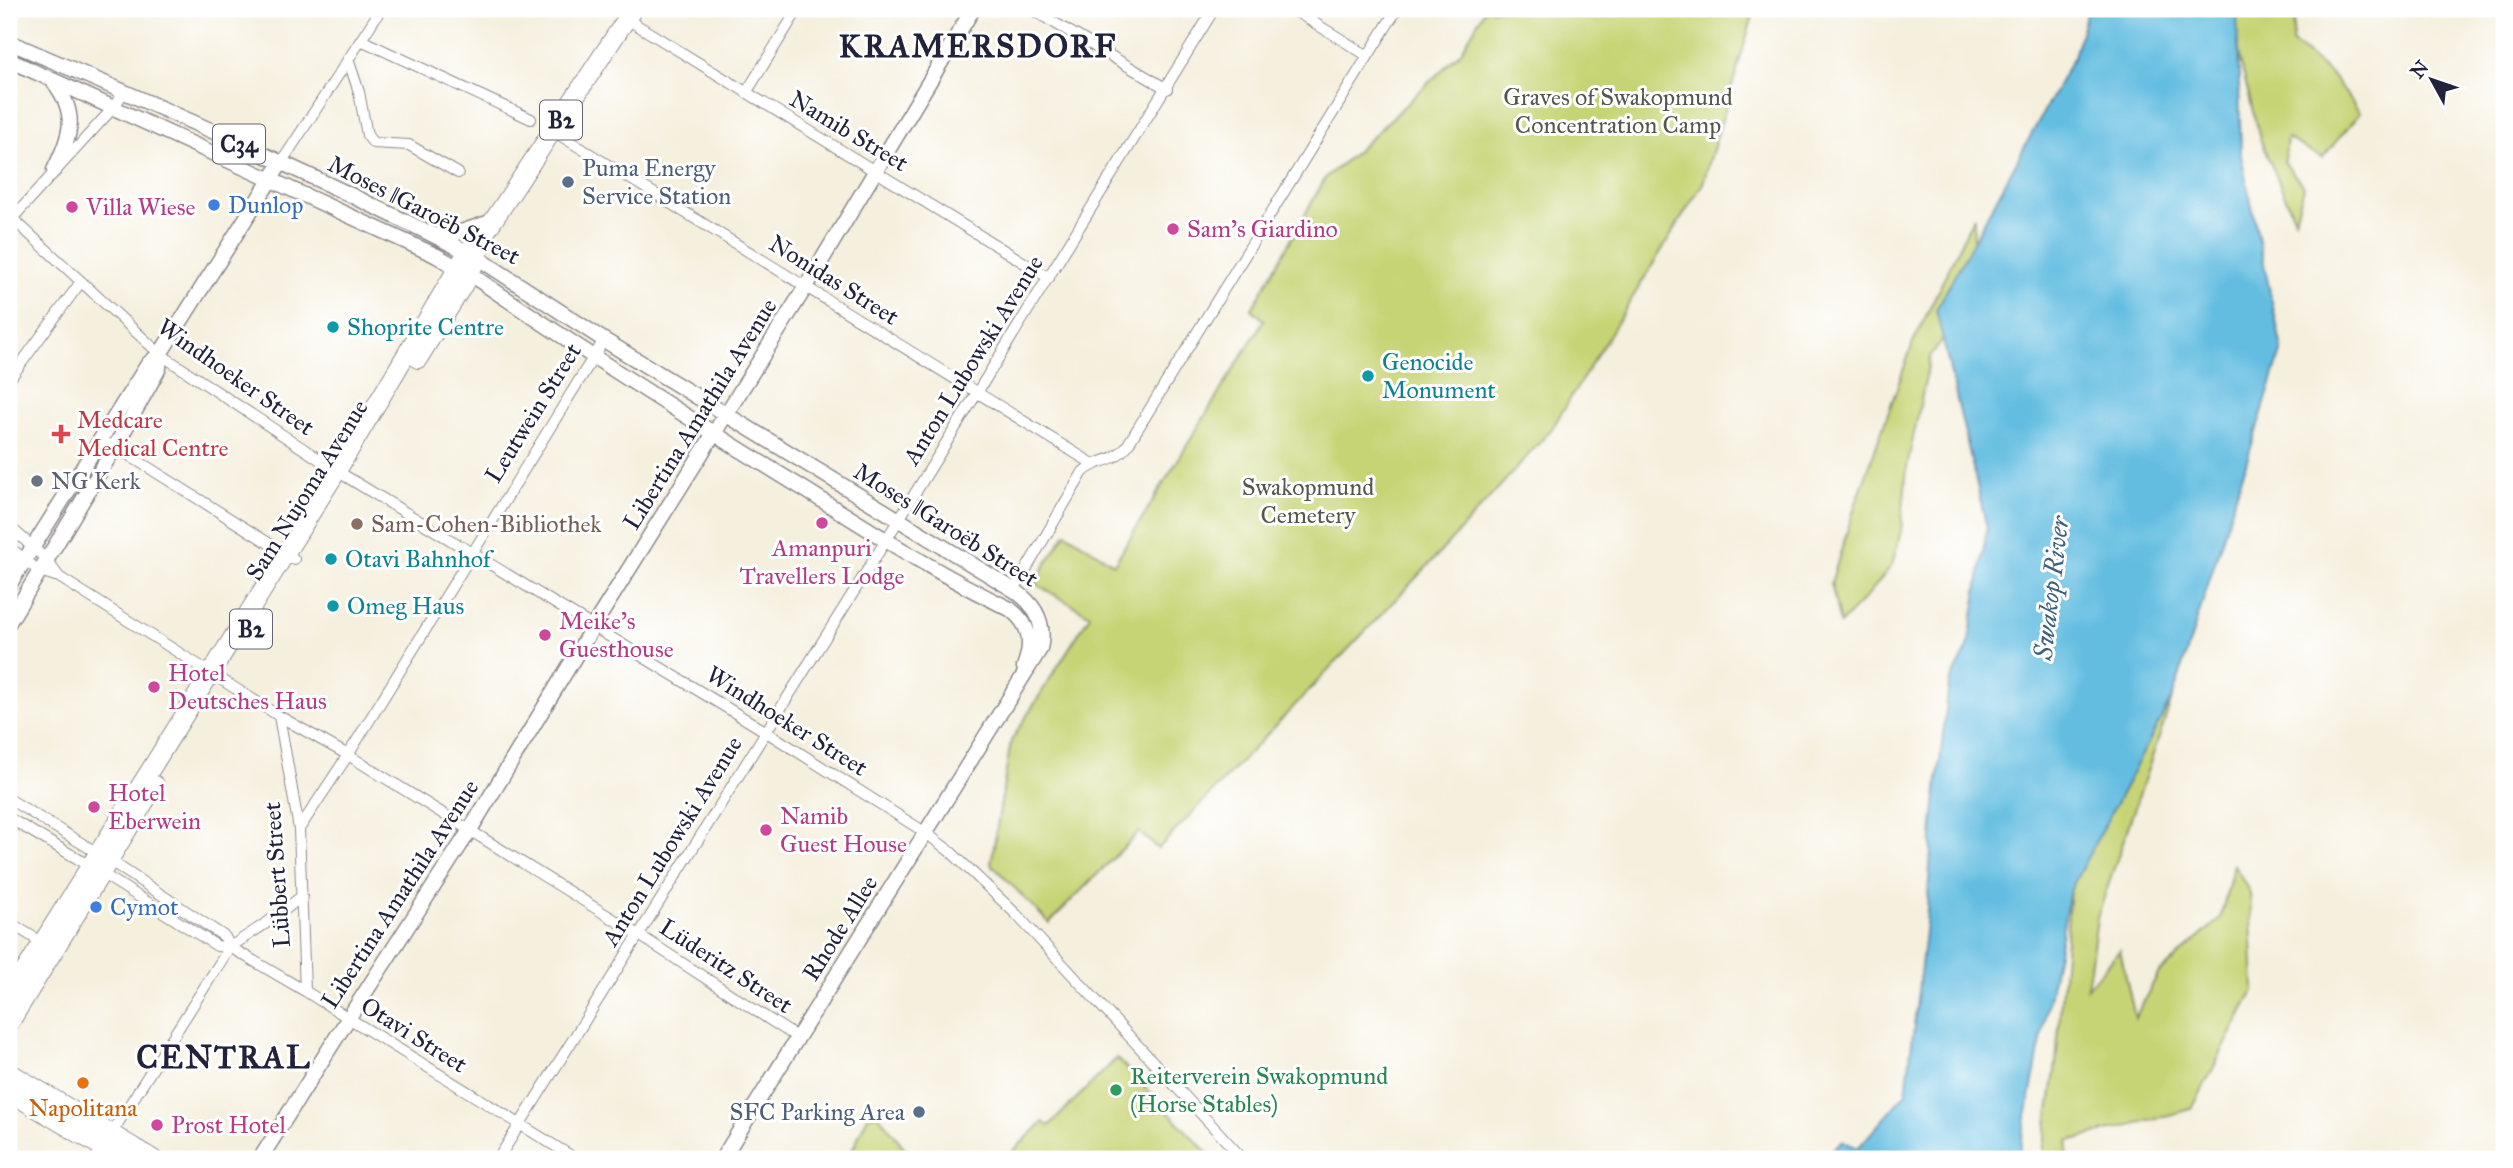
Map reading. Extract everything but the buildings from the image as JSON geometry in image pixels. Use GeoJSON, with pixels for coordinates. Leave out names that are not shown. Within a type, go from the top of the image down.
{"type":"FeatureCollection","features":[{"type":"Feature","properties":{"kind":"highway","name":"Sam Nujoma Avenue"},"geometry":{"type":"LineString","coordinates":[[9,1024],[48,946],[341,473],[490,226],[630,14]]}},
{"type":"Feature","properties":{"kind":"highway","name":"Sam Nujoma Avenue"},"geometry":{"type":"LineString","coordinates":[[9,996],[48,946]]}},
{"type":"Feature","properties":{"kind":"highway"},"geometry":{"type":"LineString","coordinates":[[9,1072],[103,1147],[153,1159]]}},
{"type":"Feature","properties":{"kind":"highway"},"geometry":{"type":"LineString","coordinates":[[9,1092],[122,1159]]}},
{"type":"Feature","properties":{"kind":"main road","name":"Libertina Amathila Avenue"},"geometry":{"type":"LineString","coordinates":[[260,1159],[470,830],[594,625],[715,435],[973,9]]}},
{"type":"Feature","properties":{"kind":"main road","name":"Moses ǁGaroëb Street"},"geometry":{"type":"LineString","coordinates":[[9,42],[124,91],[434,235],[592,357],[886,539],[1021,617],[1028,629],[1030,642],[1018,685]]}},
{"type":"Feature","properties":{"kind":"main road","name":"Moses ǁGaroëb Street"},"geometry":{"type":"LineString","coordinates":[[9,60],[271,181],[468,263],[604,340],[1014,590],[1037,612],[1042,629],[1040,649],[1018,685]]}},
{"type":"Feature","properties":{"kind":"main road"},"geometry":{"type":"LineString","coordinates":[[51,78],[61,91],[71,117],[68,143],[54,170]]}},
{"type":"Feature","properties":{"kind":"main road"},"geometry":{"type":"LineString","coordinates":[[9,584],[148,364],[160,354],[281,163]]}},
{"type":"Feature","properties":{"kind":"main road"},"geometry":{"type":"LineString","coordinates":[[434,235],[452,235],[490,226]]}},
{"type":"Feature","properties":{"kind":"main road"},"geometry":{"type":"LineString","coordinates":[[9,622],[115,447],[159,368],[160,354]]}},
{"type":"Feature","properties":{"kind":"main road","name":"Rhode Allee"},"geometry":{"type":"LineString","coordinates":[[722,1159],[1018,685]]}},
{"type":"Feature","properties":{"kind":"street"},"geometry":{"type":"LineString","coordinates":[[281,163],[381,9]]}},
{"type":"Feature","properties":{"kind":"street"},"geometry":{"type":"LineString","coordinates":[[746,93],[798,9]]}},
{"type":"Feature","properties":{"kind":"street"},"geometry":{"type":"LineString","coordinates":[[1031,9],[1167,89]]}},
{"type":"Feature","properties":{"kind":"street","name":"Anton Lubowski Avenue"},"geometry":{"type":"LineString","coordinates":[[498,1159],[1167,89],[1214,9]]}},
{"type":"Feature","properties":{"kind":"street"},"geometry":{"type":"LineString","coordinates":[[1292,9],[1368,56]]}},
{"type":"Feature","properties":{"kind":"street"},"geometry":{"type":"LineString","coordinates":[[1014,590],[1078,478],[1093,464],[1117,457],[1127,446],[1397,9]]}},
{"type":"Feature","properties":{"kind":"street","name":"Namib Street"},"geometry":{"type":"LineString","coordinates":[[630,14],[746,93],[1049,278]]}},
{"type":"Feature","properties":{"kind":"street"},"geometry":{"type":"LineString","coordinates":[[361,40],[531,119]]}},
{"type":"Feature","properties":{"kind":"street"},"geometry":{"type":"LineString","coordinates":[[348,59],[359,92],[367,135],[373,143],[409,145],[458,173]]}},
{"type":"Feature","properties":{"kind":"street"},"geometry":{"type":"LineString","coordinates":[[10,220],[114,107],[124,91]]}},
{"type":"Feature","properties":{"kind":"street","name":"Nonidas Street"},"geometry":{"type":"LineString","coordinates":[[553,131],[1093,464]]}},
{"type":"Feature","properties":{"kind":"street","name":"Windhoeker Street"},"geometry":{"type":"LineString","coordinates":[[10,220],[160,354],[341,473],[765,731],[953,853],[1016,914],[1243,1159]]}},
{"type":"Feature","properties":{"kind":"street"},"geometry":{"type":"LineString","coordinates":[[9,380],[80,283]]}},
{"type":"Feature","properties":{"kind":"street","name":"Leutwein Street"},"geometry":{"type":"LineString","coordinates":[[299,829],[348,755],[604,340]]}},
{"type":"Feature","properties":{"kind":"street"},"geometry":{"type":"LineString","coordinates":[[101,438],[290,556]]}},
{"type":"Feature","properties":{"kind":"street","name":"Lüderitz Street"},"geometry":{"type":"LineString","coordinates":[[9,526],[28,554],[60,577],[279,716],[348,755],[639,935],[798,1038]]}},
{"type":"Feature","properties":{"kind":"street","name":"Lüderitz Street"},"geometry":{"type":"LineString","coordinates":[[9,547],[28,554]]}},
{"type":"Feature","properties":{"kind":"street","name":"Lübbert Street"},"geometry":{"type":"LineString","coordinates":[[279,716],[299,829],[305,991]]}},
{"type":"Feature","properties":{"kind":"street","name":"Otavi Street"},"geometry":{"type":"LineString","coordinates":[[9,799],[100,863]]}},
{"type":"Feature","properties":{"kind":"street","name":"Otavi Street"},"geometry":{"type":"LineString","coordinates":[[9,818],[100,863],[225,937],[230,947],[576,1159]]}},
{"type":"Feature","properties":{"kind":"street"},"geometry":{"type":"LineString","coordinates":[[103,1147],[230,947],[302,896]]}},
{"type":"Feature","properties":{"kind":"street"},"geometry":{"type":"LineString","coordinates":[[9,922],[48,946]]}},
{"type":"Feature","properties":{"kind":"green space","name":"Swakopmund Cemetery"},"geometry":{"type":"Polygon","coordinates":[[[1485,9],[1755,9],[1703,183],[1551,430],[1436,557],[1158,849],[1139,832],[1049,923],[991,864],[1011,741],[1090,615],[1034,583],[1066,533],[1114,564],[1264,320],[1252,309],[1326,177],[1461,52],[1485,9]]]}},
{"type":"Feature","properties":{"kind":"green space"},"geometry":{"type":"Polygon","coordinates":[[[2227,9],[2296,9],[2292,42],[2331,74],[2360,113],[2322,158],[2287,138],[2284,162],[2304,187],[2295,219],[2260,139],[2227,9]]]}},
{"type":"Feature","properties":{"kind":"green space"},"geometry":{"type":"Polygon","coordinates":[[[1974,216],[1973,269],[1965,310],[1930,357],[1907,467],[1901,531],[1892,565],[1840,624],[1831,583],[1854,509],[1913,343],[1974,216]]]}},
{"type":"Feature","properties":{"kind":"green space"},"geometry":{"type":"Polygon","coordinates":[[[2173,696],[2097,918],[2087,988],[2120,950],[2135,1018],[2158,974],[2220,919],[2234,865],[2250,893],[2254,990],[2192,1109],[2068,1141],[2067,1159],[2042,1159],[2056,1064],[2070,890],[2173,696]]]}},
{"type":"Feature","properties":{"kind":"green space","name":"Reiterverein Swakopmund (Horse Stables)"},"geometry":{"type":"Polygon","coordinates":[[[1117,1058],[1213,1159],[1005,1159],[1043,1122],[1049,1126],[1117,1058]]]}},
{"type":"Feature","properties":{"kind":"green space"},"geometry":{"type":"Polygon","coordinates":[[[878,1114],[913,1159],[848,1159],[868,1116],[878,1114]]]}},
{"type":"Feature","properties":{"kind":"water","name":"Swakop River"},"geometry":{"type":"Polygon","coordinates":[[[2088,9],[2237,9],[2241,156],[2282,349],[2173,696],[2070,890],[2018,1159],[1832,1159],[1834,1148],[1842,1141],[1858,1148],[1906,1093],[1926,923],[1933,823],[1949,684],[1968,648],[1987,528],[1936,310],[2074,56],[2088,9]]]}},
{"type":"Feature","properties":{"kind":"place","name":"Puma Energy Service Station"},"geometry":{"type":"Point","coordinates":[568,182]}},
{"type":"Feature","properties":{"kind":"place","name":"Dunlop"},"geometry":{"type":"Point","coordinates":[214,205]}},
{"type":"Feature","properties":{"kind":"place","name":"Villa Wiese"},"geometry":{"type":"Point","coordinates":[72,207]}},
{"type":"Feature","properties":{"kind":"place","name":"Sam's Giardino"},"geometry":{"type":"Point","coordinates":[1173,229]}},
{"type":"Feature","properties":{"kind":"place","name":"Shoprite Centre"},"geometry":{"type":"Point","coordinates":[333,327]}},
{"type":"Feature","properties":{"kind":"place","name":"Genocide Monument"},"geometry":{"type":"Point","coordinates":[1368,376]}},
{"type":"Feature","properties":{"kind":"place","name":"Medcare Medical Centre"},"geometry":{"type":"Point","coordinates":[61,434]}},
{"type":"Feature","properties":{"kind":"place","name":"NG Kerk"},"geometry":{"type":"Point","coordinates":[37,481]}},
{"type":"Feature","properties":{"kind":"place","name":"Amanpuri Travellers Lodge"},"geometry":{"type":"Point","coordinates":[822,523]}},
{"type":"Feature","properties":{"kind":"place","name":"Sam-Cohen-Bibliothek"},"geometry":{"type":"Point","coordinates":[357,524]}},
{"type":"Feature","properties":{"kind":"place","name":"Otavi Bahnhof"},"geometry":{"type":"Point","coordinates":[331,559]}},
{"type":"Feature","properties":{"kind":"place","name":"Omeg Haus"},"geometry":{"type":"Point","coordinates":[333,606]}},
{"type":"Feature","properties":{"kind":"place","name":"Meike's Guesthouse"},"geometry":{"type":"Point","coordinates":[545,635]}},
{"type":"Feature","properties":{"kind":"place","name":"Hotel Deutsches Haus"},"geometry":{"type":"Point","coordinates":[154,687]}},
{"type":"Feature","properties":{"kind":"place","name":"Hotel Eberwein"},"geometry":{"type":"Point","coordinates":[94,807]}},
{"type":"Feature","properties":{"kind":"place","name":"Namib Guest House"},"geometry":{"type":"Point","coordinates":[766,830]}},
{"type":"Feature","properties":{"kind":"place","name":"Cymot"},"geometry":{"type":"Point","coordinates":[96,907]}},
{"type":"Feature","properties":{"kind":"place","name":"Napolitana"},"geometry":{"type":"Point","coordinates":[83,1083]}},
{"type":"Feature","properties":{"kind":"place","name":"Reiterverein Swakopmund (Horse Stables)"},"geometry":{"type":"Point","coordinates":[1116,1090]}},
{"type":"Feature","properties":{"kind":"place","name":"SFC Parking Area"},"geometry":{"type":"Point","coordinates":[919,1112]}},
{"type":"Feature","properties":{"kind":"place","name":"Prost Hotel"},"geometry":{"type":"Point","coordinates":[157,1125]}},
{"type":"Feature","properties":{"kind":"district","name":"KRAMERSDORF"},"geometry":{"type":"Point","coordinates":[978,46]}},
{"type":"Feature","properties":{"kind":"district","name":"CENTRAL"},"geometry":{"type":"Point","coordinates":[224,1057]}},
{"type":"Feature","properties":{"kind":"park label","name":"Graves of Swakopmund Concentration Camp"},"geometry":{"type":"Point","coordinates":[1618,111]}}]}
